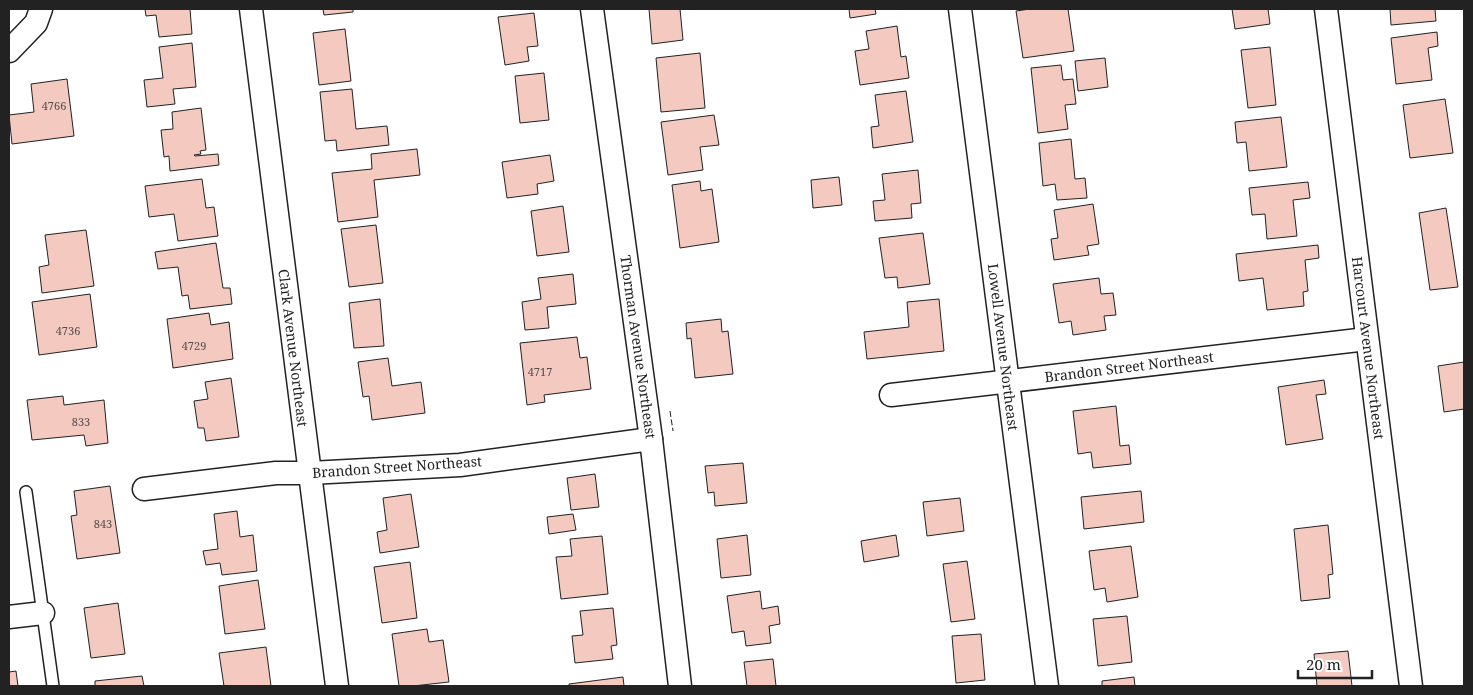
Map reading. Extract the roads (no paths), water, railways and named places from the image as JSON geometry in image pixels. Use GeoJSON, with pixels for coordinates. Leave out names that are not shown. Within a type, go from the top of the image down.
{"type":"FeatureCollection","features":[{"type":"Feature","properties":{"kind":"street"},"geometry":{"type":"LineString","coordinates":[[9,50],[36,23],[41,9]]}},
{"type":"Feature","properties":{"kind":"street","name":"Clark Avenue Northeast"},"geometry":{"type":"LineString","coordinates":[[251,9],[336,686]]}},
{"type":"Feature","properties":{"kind":"street","name":"Thorman Avenue Northeast"},"geometry":{"type":"LineString","coordinates":[[592,9],[651,440],[680,686]]}},
{"type":"Feature","properties":{"kind":"street","name":"Lowell Avenue Northeast"},"geometry":{"type":"LineString","coordinates":[[960,9],[1047,686]]}},
{"type":"Feature","properties":{"kind":"street","name":"Harcourt Avenue Northeast"},"geometry":{"type":"LineString","coordinates":[[1326,9],[1411,686]]}},
{"type":"Feature","properties":{"kind":"street","name":"Brandon Street Northeast"},"geometry":{"type":"LineString","coordinates":[[890,395],[1367,339]]}},
{"type":"Feature","properties":{"kind":"street","name":"Brandon Street Northeast"},"geometry":{"type":"LineString","coordinates":[[144,489],[276,473],[310,474],[460,465],[651,440]]}},
{"type":"Feature","properties":{"kind":"street"},"geometry":{"type":"LineString","coordinates":[[9,617],[43,613]]}},
{"type":"Feature","properties":{"kind":"lane"},"geometry":{"type":"LineString","coordinates":[[26,492],[53,686]]}}]}
